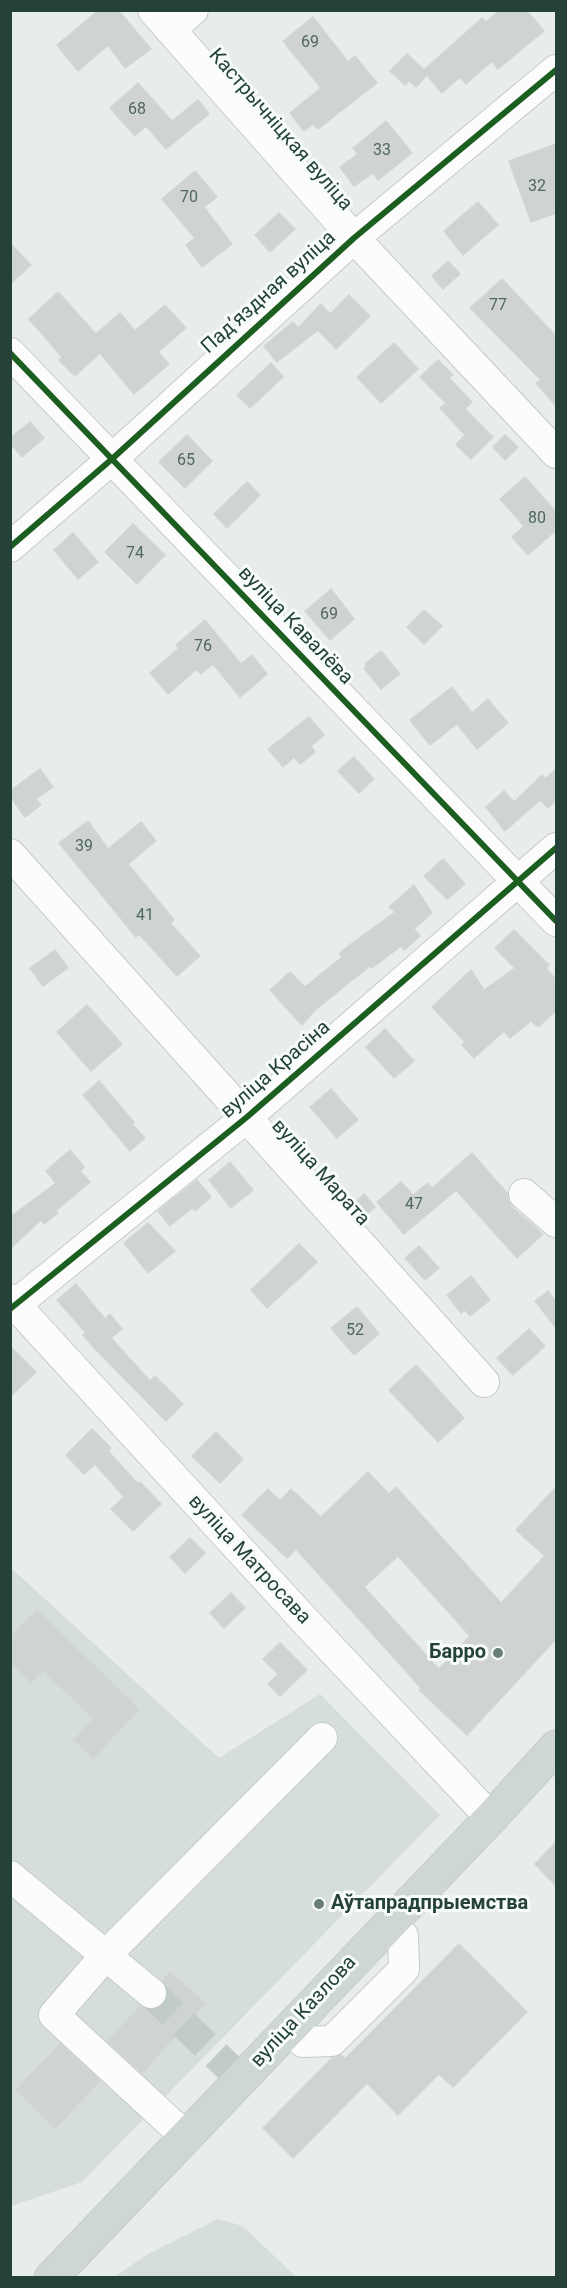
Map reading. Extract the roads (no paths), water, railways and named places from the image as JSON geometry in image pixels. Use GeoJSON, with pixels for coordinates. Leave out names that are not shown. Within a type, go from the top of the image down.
{"type":"FeatureCollection","features":[{"type":"Feature","properties":{"kind":"main road","name":"вуліца Казлова"},"geometry":{"type":"LineString","coordinates":[[51,2277],[491,1818],[556,1747]]}},
{"type":"Feature","properties":{"kind":"street"},"geometry":{"type":"LineString","coordinates":[[162,20],[193,10]]}},
{"type":"Feature","properties":{"kind":"street","name":"Кастрычніцкая вуліца"},"geometry":{"type":"LineString","coordinates":[[162,20],[354,238],[556,453]]}},
{"type":"Feature","properties":{"kind":"street","name":"Падʼяздная вуліца"},"geometry":{"type":"LineString","coordinates":[[10,547],[112,459],[354,238],[556,70]]}},
{"type":"Feature","properties":{"kind":"street","name":"вуліца Кавалёва"},"geometry":{"type":"LineString","coordinates":[[10,353],[556,921]]}},
{"type":"Feature","properties":{"kind":"street","name":"вуліца Красіна"},"geometry":{"type":"LineString","coordinates":[[12,1304],[248,1118],[556,848]]}},
{"type":"Feature","properties":{"kind":"street","name":"вуліца Марата"},"geometry":{"type":"LineString","coordinates":[[10,854],[484,1382]]}},
{"type":"Feature","properties":{"kind":"street"},"geometry":{"type":"LineString","coordinates":[[524,1194],[556,1222]]}},
{"type":"Feature","properties":{"kind":"street","name":"вуліца Матросава"},"geometry":{"type":"LineString","coordinates":[[12,1304],[491,1818]]}},
{"type":"Feature","properties":{"kind":"street"},"geometry":{"type":"LineString","coordinates":[[186,2137],[54,2015],[106,1955],[322,1738]]}},
{"type":"Feature","properties":{"kind":"street"},"geometry":{"type":"LineString","coordinates":[[10,1876],[151,1993]]}},
{"type":"Feature","properties":{"kind":"street"},"geometry":{"type":"LineString","coordinates":[[289,2029],[303,2042],[332,2041],[404,1969],[403,1936],[388,1924]]}},
{"type":"Feature","properties":{"kind":"tunnel"},"geometry":{"type":"LineString","coordinates":[[151,1993],[241,2079]]}},
{"type":"Feature","properties":{"kind":"place","name":"Барро"},"geometry":{"type":"Point","coordinates":[498,1653]}},
{"type":"Feature","properties":{"kind":"place","name":"Аўтапрадпрыемства"},"geometry":{"type":"Point","coordinates":[319,1904]}}]}
